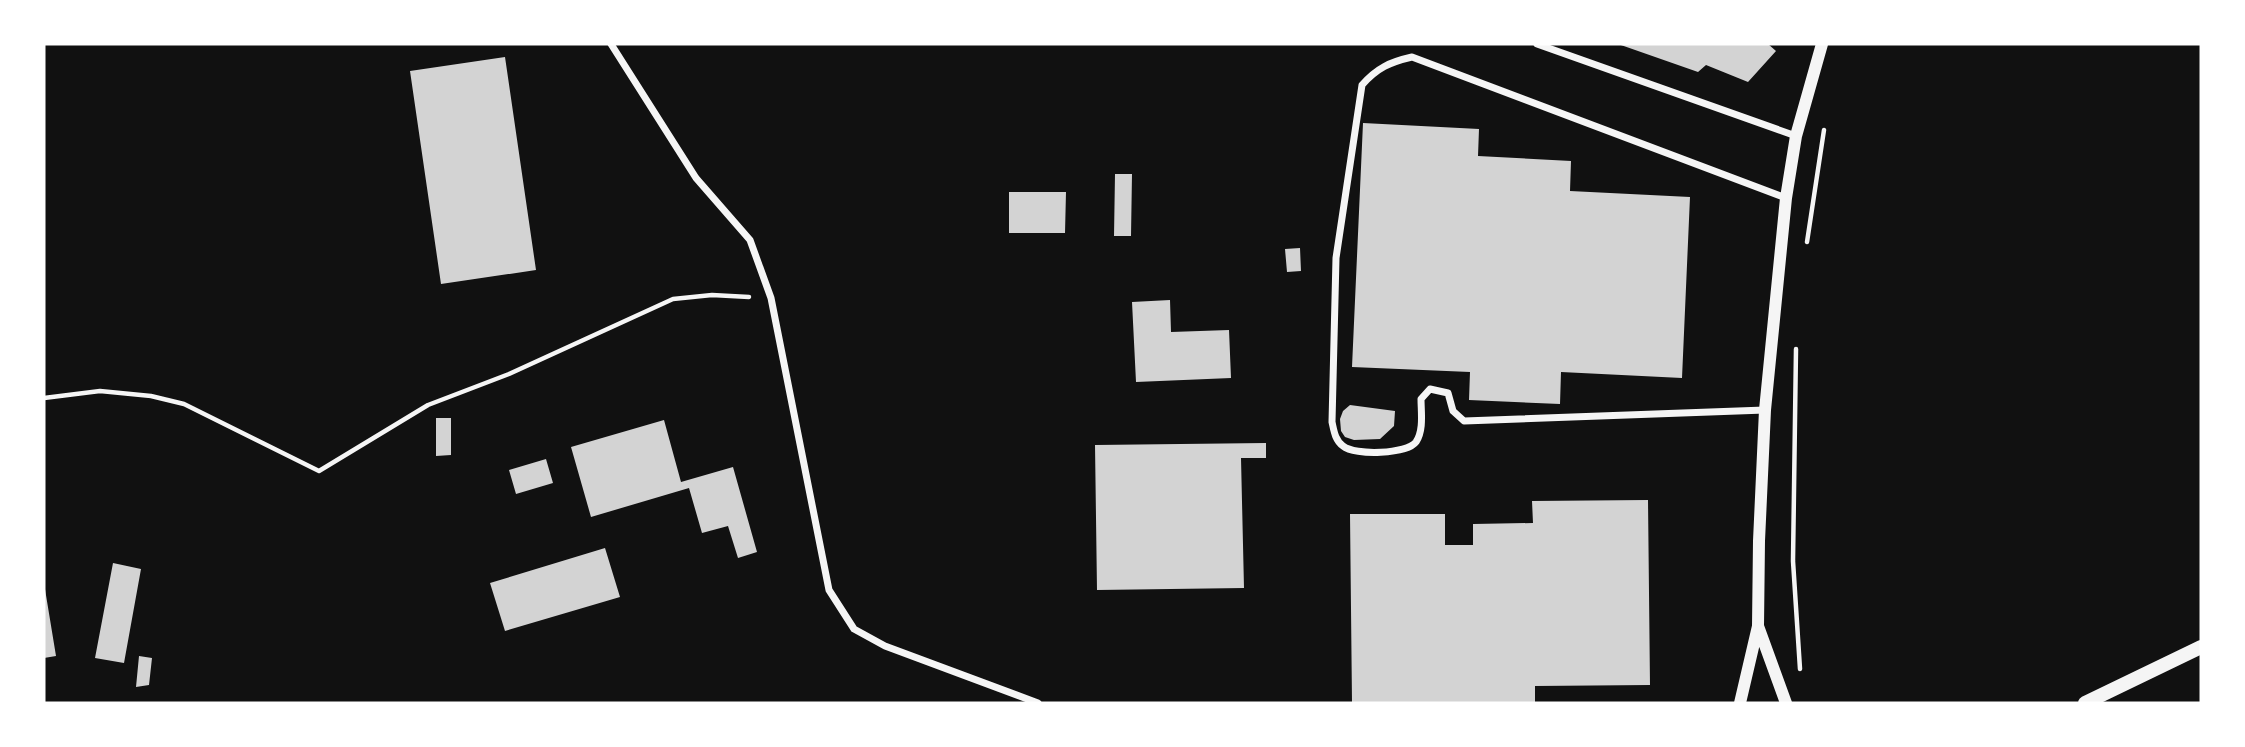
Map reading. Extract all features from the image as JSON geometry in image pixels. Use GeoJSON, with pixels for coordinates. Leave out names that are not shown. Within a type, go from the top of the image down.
{"type":"FeatureCollection","features":[{"type":"Feature","properties":{"kind":"main road"},"geometry":{"type":"LineString","coordinates":[[2085,703],[2201,648]]}},
{"type":"Feature","properties":{"kind":"street"},"geometry":{"type":"LineString","coordinates":[[611,44],[696,178],[750,240],[771,298],[829,590],[854,629],[886,646],[1038,703]]}},
{"type":"Feature","properties":{"kind":"street"},"geometry":{"type":"LineString","coordinates":[[1537,44],[1797,136]]}},
{"type":"Feature","properties":{"kind":"street"},"geometry":{"type":"LineString","coordinates":[[1740,703],[1758,626],[1759,541],[1766,410],[1786,198],[1797,136],[1822,44]]}},
{"type":"Feature","properties":{"kind":"street"},"geometry":{"type":"LineString","coordinates":[[1766,410],[1464,421],[1453,411],[1448,393],[1430,389],[1421,399],[1420,435],[1413,445],[1404,449],[1359,453],[1343,447],[1335,437],[1332,422],[1336,258],[1362,85],[1373,72],[1391,61],[1412,57],[1786,198]]}},
{"type":"Feature","properties":{"kind":"street"},"geometry":{"type":"LineString","coordinates":[[1758,626],[1786,703]]}},
{"type":"Feature","properties":{"kind":"path"},"geometry":{"type":"LineString","coordinates":[[1807,243],[1824,124]]}},
{"type":"Feature","properties":{"kind":"path"},"geometry":{"type":"LineString","coordinates":[[44,398],[100,391],[151,396],[184,404],[319,471],[428,405],[509,374],[673,299],[712,295],[771,298]]}},
{"type":"Feature","properties":{"kind":"path"},"geometry":{"type":"LineString","coordinates":[[1797,338],[1793,561],[1800,677]]}},
{"type":"Feature","properties":{"kind":"building"},"geometry":{"type":"Polygon","coordinates":[[[1618,44],[1768,44],[1776,51],[1748,82],[1706,65],[1698,72],[1618,44]]]}},
{"type":"Feature","properties":{"kind":"building"},"geometry":{"type":"Polygon","coordinates":[[[505,57],[536,270],[441,284],[410,71],[505,57]]]}},
{"type":"Feature","properties":{"kind":"building"},"geometry":{"type":"Polygon","coordinates":[[[1363,123],[1479,129],[1478,156],[1571,161],[1570,191],[1690,197],[1682,378],[1561,372],[1560,404],[1469,400],[1470,372],[1352,367],[1363,123]]]}},
{"type":"Feature","properties":{"kind":"building"},"geometry":{"type":"Polygon","coordinates":[[[1115,174],[1132,174],[1131,236],[1114,236],[1115,174]]]}},
{"type":"Feature","properties":{"kind":"building"},"geometry":{"type":"Polygon","coordinates":[[[1009,192],[1066,192],[1065,233],[1009,233],[1009,192]]]}},
{"type":"Feature","properties":{"kind":"building"},"geometry":{"type":"Polygon","coordinates":[[[1300,248],[1301,271],[1287,272],[1285,249],[1300,248]]]}},
{"type":"Feature","properties":{"kind":"building"},"geometry":{"type":"Polygon","coordinates":[[[1170,300],[1171,332],[1229,330],[1231,378],[1136,382],[1132,302],[1170,300]]]}},
{"type":"Feature","properties":{"kind":"building"},"geometry":{"type":"Polygon","coordinates":[[[1350,405],[1395,411],[1394,426],[1380,439],[1354,440],[1345,437],[1341,431],[1340,419],[1343,411],[1350,405]]]}},
{"type":"Feature","properties":{"kind":"building"},"geometry":{"type":"Polygon","coordinates":[[[436,418],[451,418],[451,455],[436,456],[436,418]]]}},
{"type":"Feature","properties":{"kind":"building"},"geometry":{"type":"Polygon","coordinates":[[[664,420],[681,482],[733,467],[757,552],[738,558],[728,526],[702,533],[689,488],[591,517],[571,447],[664,420]]]}},
{"type":"Feature","properties":{"kind":"building"},"geometry":{"type":"Polygon","coordinates":[[[1266,443],[1266,458],[1241,458],[1244,588],[1097,590],[1095,445],[1266,443]]]}},
{"type":"Feature","properties":{"kind":"building"},"geometry":{"type":"Polygon","coordinates":[[[546,459],[553,483],[516,494],[509,470],[546,459]]]}},
{"type":"Feature","properties":{"kind":"building"},"geometry":{"type":"Polygon","coordinates":[[[1648,500],[1650,685],[1535,686],[1535,703],[1352,703],[1350,514],[1445,514],[1445,545],[1473,545],[1473,524],[1533,523],[1532,501],[1648,500]]]}},
{"type":"Feature","properties":{"kind":"building"},"geometry":{"type":"Polygon","coordinates":[[[605,548],[620,597],[505,631],[490,583],[605,548]]]}},
{"type":"Feature","properties":{"kind":"building"},"geometry":{"type":"Polygon","coordinates":[[[113,563],[141,569],[124,663],[95,658],[113,563]]]}},
{"type":"Feature","properties":{"kind":"building"},"geometry":{"type":"Polygon","coordinates":[[[44,583],[56,656],[44,658],[44,583]]]}},
{"type":"Feature","properties":{"kind":"building"},"geometry":{"type":"Polygon","coordinates":[[[139,656],[152,658],[149,685],[136,687],[139,656]]]}}]}
